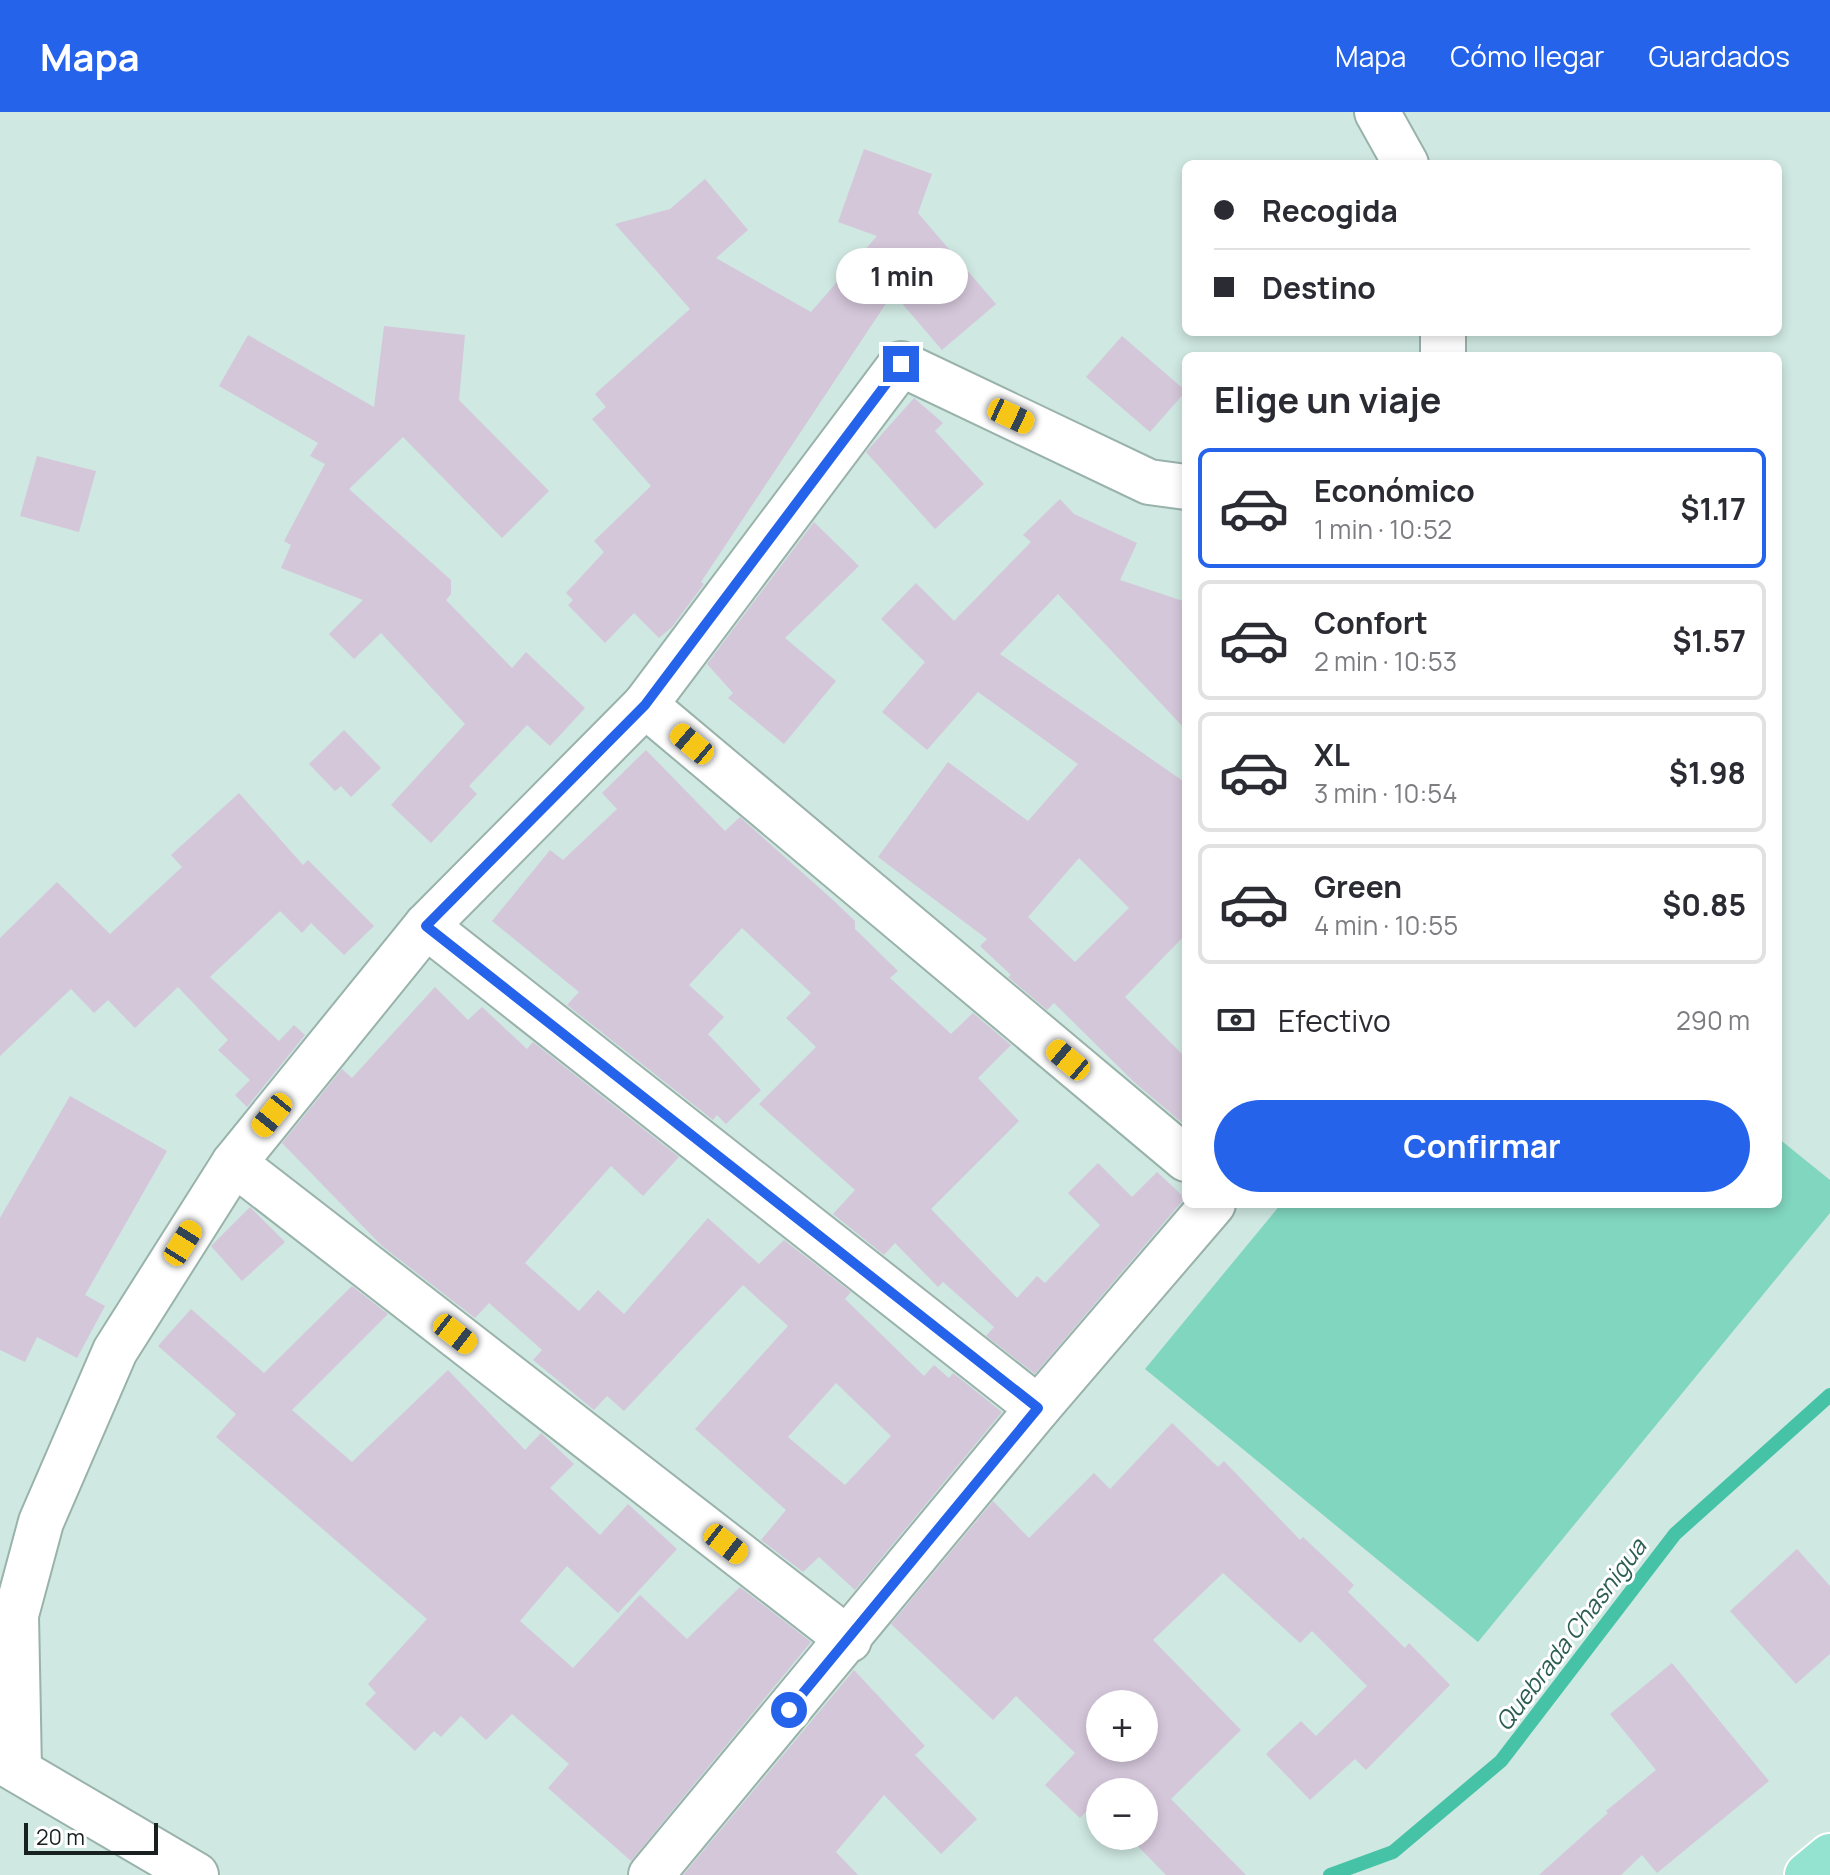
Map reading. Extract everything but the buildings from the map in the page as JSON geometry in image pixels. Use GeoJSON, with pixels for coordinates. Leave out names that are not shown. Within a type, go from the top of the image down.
{"type":"FeatureCollection","features":[{"type":"Feature","properties":{"kind":"main road"},"geometry":{"type":"LineString","coordinates":[[1807,1875],[1830,1856]]}},
{"type":"Feature","properties":{"kind":"street"},"geometry":{"type":"LineString","coordinates":[[1377,112],[1404,160]]}},
{"type":"Feature","properties":{"kind":"street"},"geometry":{"type":"LineString","coordinates":[[196,1875],[9,1765],[16,1615],[41,1522],[115,1351],[234,1163],[426,926],[645,705],[901,364],[1149,482],[1182,486]]}},
{"type":"Feature","properties":{"kind":"street"},"geometry":{"type":"LineString","coordinates":[[645,705],[1182,1156]]}},
{"type":"Feature","properties":{"kind":"street"},"geometry":{"type":"LineString","coordinates":[[426,926],[1038,1408]]}},
{"type":"Feature","properties":{"kind":"street"},"geometry":{"type":"LineString","coordinates":[[234,1163],[849,1640]]}},
{"type":"Feature","properties":{"kind":"street"},"geometry":{"type":"LineString","coordinates":[[651,1875],[849,1640],[1038,1408],[1210,1208]]}},
{"type":"Feature","properties":{"kind":"green space"},"geometry":{"type":"Polygon","coordinates":[[[1782,1141],[1830,1180],[1830,1213],[1478,1642],[1145,1369],[1278,1208],[1782,1208],[1782,1141]]]}},
{"type":"Feature","properties":{"kind":"waterway","name":"Quebrada Chasnigua"},"geometry":{"type":"LineString","coordinates":[[1330,1875],[1393,1852],[1501,1761],[1675,1534],[1830,1395]]}},
{"type":"Feature","properties":{"kind":"route"},"geometry":{"type":"LineString","coordinates":[[789,1710],[1038,1408],[426,926],[645,705],[901,364]]}}]}
